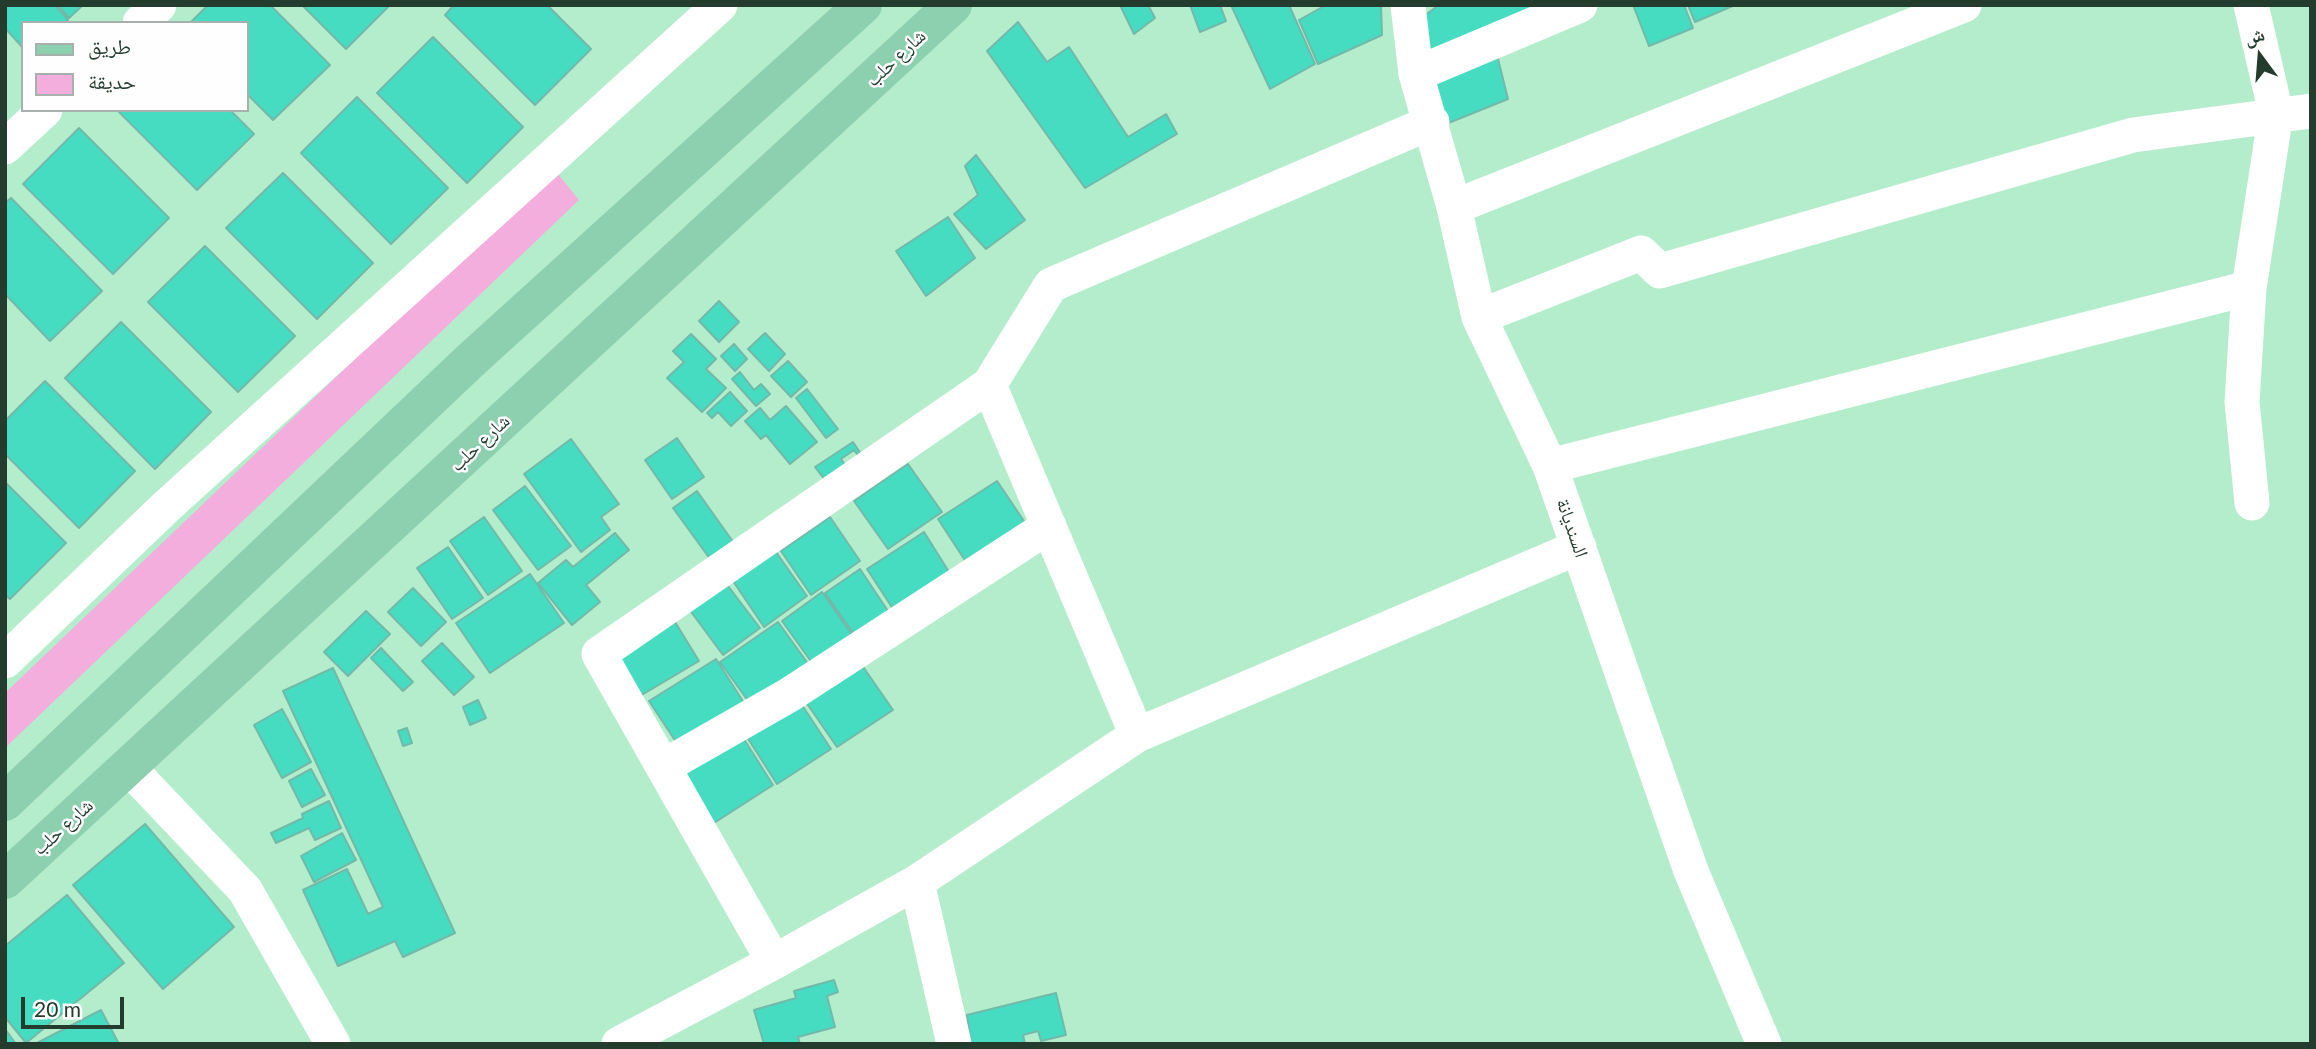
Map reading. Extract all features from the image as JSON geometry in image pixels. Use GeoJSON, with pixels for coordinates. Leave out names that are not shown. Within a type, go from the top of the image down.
{"type":"FeatureCollection","features":[{"type":"Feature","properties":{"kind":"main road"},"geometry":{"type":"LineString","coordinates":[[5,802],[472,359],[863,5]]}},
{"type":"Feature","properties":{"kind":"main road","name":"شارع حلب"},"geometry":{"type":"LineString","coordinates":[[5,880],[953,5]]}},
{"type":"Feature","properties":{"kind":"street"},"geometry":{"type":"LineString","coordinates":[[142,21],[159,5]]}},
{"type":"Feature","properties":{"kind":"street"},"geometry":{"type":"LineString","coordinates":[[5,661],[168,505],[720,5]]}},
{"type":"Feature","properties":{"kind":"street","name":"السنديانة"},"geometry":{"type":"LineString","coordinates":[[1408,5],[1416,74],[1432,122],[1479,317],[1550,466],[1692,871],[1764,1044]]}},
{"type":"Feature","properties":{"kind":"street"},"geometry":{"type":"LineString","coordinates":[[1416,74],[1580,5]]}},
{"type":"Feature","properties":{"kind":"street"},"geometry":{"type":"LineString","coordinates":[[1454,207],[1964,5]]}},
{"type":"Feature","properties":{"kind":"street"},"geometry":{"type":"LineString","coordinates":[[2251,5],[2276,113],[2249,288],[2242,402],[2252,503]]}},
{"type":"Feature","properties":{"kind":"street"},"geometry":{"type":"LineString","coordinates":[[1479,317],[1641,253],[1660,271],[2133,135],[2276,113],[2311,111]]}},
{"type":"Feature","properties":{"kind":"street"},"geometry":{"type":"LineString","coordinates":[[5,147],[44,112]]}},
{"type":"Feature","properties":{"kind":"street"},"geometry":{"type":"LineString","coordinates":[[774,962],[599,654],[989,384],[1051,285],[1432,122]]}},
{"type":"Feature","properties":{"kind":"street"},"geometry":{"type":"LineString","coordinates":[[1550,466],[2249,288]]}},
{"type":"Feature","properties":{"kind":"street"},"geometry":{"type":"LineString","coordinates":[[989,384],[1137,736]]}},
{"type":"Feature","properties":{"kind":"street"},"geometry":{"type":"LineString","coordinates":[[663,767],[789,695],[1049,526]]}},
{"type":"Feature","properties":{"kind":"street"},"geometry":{"type":"LineString","coordinates":[[619,1044],[917,882],[1137,736],[1578,547]]}},
{"type":"Feature","properties":{"kind":"street"},"geometry":{"type":"LineString","coordinates":[[128,767],[245,890],[333,1044]]}},
{"type":"Feature","properties":{"kind":"street"},"geometry":{"type":"LineString","coordinates":[[917,882],[954,1044]]}},
{"type":"Feature","properties":{"kind":"green space"},"geometry":{"type":"Polygon","coordinates":[[[554,169],[579,200],[5,748],[5,693],[554,169]]]}},
{"type":"Feature","properties":{"kind":"building"},"geometry":{"type":"Polygon","coordinates":[[[5,5],[55,5],[68,20],[21,21],[21,46],[5,28],[5,5]]]}},
{"type":"Feature","properties":{"kind":"building"},"geometry":{"type":"Polygon","coordinates":[[[58,5],[83,5],[69,18],[58,5]]]}},
{"type":"Feature","properties":{"kind":"building"},"geometry":{"type":"Polygon","coordinates":[[[208,5],[270,5],[330,65],[273,120],[248,95],[248,21],[192,21],[208,5]]]}},
{"type":"Feature","properties":{"kind":"building"},"geometry":{"type":"Polygon","coordinates":[[[302,5],[390,5],[346,49],[302,5]]]}},
{"type":"Feature","properties":{"kind":"building"},"geometry":{"type":"Polygon","coordinates":[[[454,5],[547,5],[591,49],[535,105],[445,15],[454,5]]]}},
{"type":"Feature","properties":{"kind":"building"},"geometry":{"type":"Polygon","coordinates":[[[1120,5],[1148,5],[1155,18],[1134,34],[1120,5]]]}},
{"type":"Feature","properties":{"kind":"building"},"geometry":{"type":"Polygon","coordinates":[[[1190,5],[1220,5],[1226,21],[1200,32],[1190,5]]]}},
{"type":"Feature","properties":{"kind":"building"},"geometry":{"type":"Polygon","coordinates":[[[1231,5],[1289,5],[1315,64],[1270,89],[1231,5]]]}},
{"type":"Feature","properties":{"kind":"building"},"geometry":{"type":"Polygon","coordinates":[[[1326,5],[1381,5],[1382,35],[1318,64],[1299,20],[1326,5]]]}},
{"type":"Feature","properties":{"kind":"building"},"geometry":{"type":"Polygon","coordinates":[[[1439,5],[1540,5],[1424,61],[1417,21],[1439,5]]]}},
{"type":"Feature","properties":{"kind":"building"},"geometry":{"type":"Polygon","coordinates":[[[1633,5],[1684,5],[1693,28],[1649,46],[1633,5]]]}},
{"type":"Feature","properties":{"kind":"building"},"geometry":{"type":"Polygon","coordinates":[[[1688,5],[1735,5],[1695,22],[1688,5]]]}},
{"type":"Feature","properties":{"kind":"building"},"geometry":{"type":"Polygon","coordinates":[[[1018,22],[1047,62],[1069,47],[1128,137],[1166,114],[1177,134],[1085,188],[987,51],[1018,22]]]}},
{"type":"Feature","properties":{"kind":"building"},"geometry":{"type":"Polygon","coordinates":[[[433,37],[523,127],[467,183],[377,93],[433,37]]]}},
{"type":"Feature","properties":{"kind":"building"},"geometry":{"type":"Polygon","coordinates":[[[1494,43],[1508,99],[1446,124],[1433,68],[1494,43]]]}},
{"type":"Feature","properties":{"kind":"building"},"geometry":{"type":"Polygon","coordinates":[[[357,97],[448,188],[391,244],[301,153],[357,97]]]}},
{"type":"Feature","properties":{"kind":"building"},"geometry":{"type":"Polygon","coordinates":[[[119,112],[232,112],[254,134],[197,190],[119,112]]]}},
{"type":"Feature","properties":{"kind":"building"},"geometry":{"type":"Polygon","coordinates":[[[79,128],[169,218],[113,274],[23,184],[79,128]]]}},
{"type":"Feature","properties":{"kind":"building"},"geometry":{"type":"Polygon","coordinates":[[[976,155],[1025,220],[986,249],[954,214],[978,195],[965,166],[976,155]]]}},
{"type":"Feature","properties":{"kind":"building"},"geometry":{"type":"Polygon","coordinates":[[[283,173],[373,263],[317,319],[226,228],[283,173]]]}},
{"type":"Feature","properties":{"kind":"building"},"geometry":{"type":"Polygon","coordinates":[[[11,198],[102,291],[50,341],[5,294],[5,203],[11,198]]]}},
{"type":"Feature","properties":{"kind":"building"},"geometry":{"type":"Polygon","coordinates":[[[948,217],[975,258],[926,296],[896,251],[948,217]]]}},
{"type":"Feature","properties":{"kind":"building"},"geometry":{"type":"Polygon","coordinates":[[[205,246],[295,336],[238,392],[148,302],[205,246]]]}},
{"type":"Feature","properties":{"kind":"building"},"geometry":{"type":"Polygon","coordinates":[[[719,301],[739,322],[719,342],[699,321],[719,301]]]}},
{"type":"Feature","properties":{"kind":"building"},"geometry":{"type":"Polygon","coordinates":[[[121,322],[211,412],[155,469],[65,378],[121,322]]]}},
{"type":"Feature","properties":{"kind":"building"},"geometry":{"type":"Polygon","coordinates":[[[765,333],[785,354],[769,371],[748,349],[765,333]]]}},
{"type":"Feature","properties":{"kind":"building"},"geometry":{"type":"Polygon","coordinates":[[[691,334],[716,359],[706,369],[726,388],[702,412],[667,378],[684,362],[673,351],[691,334]]]}},
{"type":"Feature","properties":{"kind":"building"},"geometry":{"type":"Polygon","coordinates":[[[734,344],[747,359],[735,371],[721,356],[734,344]]]}},
{"type":"Feature","properties":{"kind":"building"},"geometry":{"type":"Polygon","coordinates":[[[788,361],[807,382],[791,397],[771,376],[788,361]]]}},
{"type":"Feature","properties":{"kind":"building"},"geometry":{"type":"Polygon","coordinates":[[[740,372],[754,390],[761,384],[770,394],[756,406],[732,379],[740,372]]]}},
{"type":"Feature","properties":{"kind":"building"},"geometry":{"type":"Polygon","coordinates":[[[45,381],[135,471],[79,528],[5,454],[5,421],[45,381]]]}},
{"type":"Feature","properties":{"kind":"building"},"geometry":{"type":"Polygon","coordinates":[[[807,389],[838,429],[826,438],[796,398],[807,389]]]}},
{"type":"Feature","properties":{"kind":"building"},"geometry":{"type":"Polygon","coordinates":[[[730,392],[747,411],[731,426],[718,412],[712,418],[707,413],[730,392]]]}},
{"type":"Feature","properties":{"kind":"building"},"geometry":{"type":"Polygon","coordinates":[[[786,406],[817,442],[790,464],[766,435],[761,439],[745,421],[760,408],[770,420],[786,406]]]}},
{"type":"Feature","properties":{"kind":"building"},"geometry":{"type":"Polygon","coordinates":[[[677,438],[704,477],[672,499],[645,460],[677,438]]]}},
{"type":"Feature","properties":{"kind":"building"},"geometry":{"type":"Polygon","coordinates":[[[571,439],[619,504],[601,517],[610,530],[581,552],[524,474],[571,439]]]}},
{"type":"Feature","properties":{"kind":"building"},"geometry":{"type":"Polygon","coordinates":[[[853,442],[865,460],[863,462],[854,450],[841,459],[846,466],[825,480],[815,467],[853,442]]]}},
{"type":"Feature","properties":{"kind":"building"},"geometry":{"type":"Polygon","coordinates":[[[908,464],[942,512],[888,549],[854,501],[908,464]]]}},
{"type":"Feature","properties":{"kind":"building"},"geometry":{"type":"Polygon","coordinates":[[[997,481],[1028,527],[968,565],[938,519],[997,481]]]}},
{"type":"Feature","properties":{"kind":"building"},"geometry":{"type":"Polygon","coordinates":[[[5,482],[66,543],[10,599],[5,595],[5,482]]]}},
{"type":"Feature","properties":{"kind":"building"},"geometry":{"type":"Polygon","coordinates":[[[525,486],[571,546],[538,570],[493,510],[525,486]]]}},
{"type":"Feature","properties":{"kind":"building"},"geometry":{"type":"Polygon","coordinates":[[[697,491],[736,546],[713,563],[673,508],[697,491]]]}},
{"type":"Feature","properties":{"kind":"building"},"geometry":{"type":"Polygon","coordinates":[[[484,517],[522,571],[488,595],[450,541],[484,517]]]}},
{"type":"Feature","properties":{"kind":"building"},"geometry":{"type":"Polygon","coordinates":[[[830,517],[860,561],[811,595],[781,551],[830,517]]]}},
{"type":"Feature","properties":{"kind":"building"},"geometry":{"type":"Polygon","coordinates":[[[924,532],[951,575],[895,612],[867,569],[924,532]]]}},
{"type":"Feature","properties":{"kind":"building"},"geometry":{"type":"Polygon","coordinates":[[[615,533],[629,550],[586,585],[600,602],[572,625],[538,583],[566,560],[573,567],[615,533]]]}},
{"type":"Feature","properties":{"kind":"building"},"geometry":{"type":"Polygon","coordinates":[[[448,547],[483,598],[452,619],[417,568],[448,547]]]}},
{"type":"Feature","properties":{"kind":"building"},"geometry":{"type":"Polygon","coordinates":[[[776,552],[807,596],[764,627],[733,581],[776,552]]]}},
{"type":"Feature","properties":{"kind":"building"},"geometry":{"type":"Polygon","coordinates":[[[860,569],[890,614],[856,637],[825,593],[860,569]]]}},
{"type":"Feature","properties":{"kind":"building"},"geometry":{"type":"Polygon","coordinates":[[[530,574],[564,623],[490,673],[456,623],[530,574]]]}},
{"type":"Feature","properties":{"kind":"building"},"geometry":{"type":"Polygon","coordinates":[[[725,582],[760,628],[723,655],[689,609],[725,582]]]}},
{"type":"Feature","properties":{"kind":"building"},"geometry":{"type":"Polygon","coordinates":[[[413,588],[446,622],[421,646],[388,612],[413,588]]]}},
{"type":"Feature","properties":{"kind":"building"},"geometry":{"type":"Polygon","coordinates":[[[822,592],[855,639],[815,667],[782,621],[822,592]]]}},
{"type":"Feature","properties":{"kind":"building"},"geometry":{"type":"Polygon","coordinates":[[[366,611],[390,634],[348,676],[324,652],[366,611]]]}},
{"type":"Feature","properties":{"kind":"building"},"geometry":{"type":"Polygon","coordinates":[[[672,617],[699,661],[640,696],[614,653],[672,617]]]}},
{"type":"Feature","properties":{"kind":"building"},"geometry":{"type":"Polygon","coordinates":[[[778,622],[809,665],[751,705],[720,662],[778,622]]]}},
{"type":"Feature","properties":{"kind":"building"},"geometry":{"type":"Polygon","coordinates":[[[442,643],[474,677],[454,695],[422,661],[442,643]]]}},
{"type":"Feature","properties":{"kind":"building"},"geometry":{"type":"Polygon","coordinates":[[[381,648],[413,682],[403,691],[371,658],[381,648]]]}},
{"type":"Feature","properties":{"kind":"building"},"geometry":{"type":"Polygon","coordinates":[[[857,658],[893,710],[837,747],[801,695],[857,658]]]}},
{"type":"Feature","properties":{"kind":"building"},"geometry":{"type":"Polygon","coordinates":[[[716,659],[746,706],[680,748],[649,701],[716,659]]]}},
{"type":"Feature","properties":{"kind":"building"},"geometry":{"type":"Polygon","coordinates":[[[333,668],[455,933],[403,957],[395,941],[338,966],[303,890],[347,869],[368,914],[383,907],[283,691],[333,668]]]}},
{"type":"Feature","properties":{"kind":"building"},"geometry":{"type":"Polygon","coordinates":[[[798,699],[831,749],[777,784],[745,734],[798,699]]]}},
{"type":"Feature","properties":{"kind":"building"},"geometry":{"type":"Polygon","coordinates":[[[478,700],[486,718],[470,725],[463,707],[478,700]]]}},
{"type":"Feature","properties":{"kind":"building"},"geometry":{"type":"Polygon","coordinates":[[[282,709],[311,762],[282,778],[254,725],[282,709]]]}},
{"type":"Feature","properties":{"kind":"building"},"geometry":{"type":"Polygon","coordinates":[[[407,728],[412,743],[403,746],[398,731],[407,728]]]}},
{"type":"Feature","properties":{"kind":"building"},"geometry":{"type":"Polygon","coordinates":[[[742,736],[773,785],[714,823],[683,773],[742,736]]]}},
{"type":"Feature","properties":{"kind":"building"},"geometry":{"type":"Polygon","coordinates":[[[311,769],[325,795],[302,807],[289,781],[311,769]]]}},
{"type":"Feature","properties":{"kind":"building"},"geometry":{"type":"Polygon","coordinates":[[[329,801],[341,828],[315,840],[309,828],[276,843],[271,833],[303,818],[302,814],[329,801]]]}},
{"type":"Feature","properties":{"kind":"building"},"geometry":{"type":"Polygon","coordinates":[[[145,824],[234,927],[163,989],[73,885],[145,824]]]}},
{"type":"Feature","properties":{"kind":"building"},"geometry":{"type":"Polygon","coordinates":[[[342,833],[356,860],[314,882],[301,856],[342,833]]]}},
{"type":"Feature","properties":{"kind":"building"},"geometry":{"type":"Polygon","coordinates":[[[67,895],[124,963],[26,1043],[5,1017],[5,946],[67,895]]]}},
{"type":"Feature","properties":{"kind":"building"},"geometry":{"type":"Polygon","coordinates":[[[834,980],[838,992],[827,996],[835,1027],[798,1037],[800,1044],[764,1044],[754,1010],[796,998],[794,991],[834,980]]]}},
{"type":"Feature","properties":{"kind":"building"},"geometry":{"type":"Polygon","coordinates":[[[1056,993],[1066,1035],[1041,1041],[1038,1031],[1023,1035],[1025,1044],[971,1044],[967,1015],[1056,993]]]}},
{"type":"Feature","properties":{"kind":"building"},"geometry":{"type":"Polygon","coordinates":[[[101,1010],[119,1044],[37,1043],[101,1010]]]}},
{"type":"Feature","properties":{"kind":"building"},"geometry":{"type":"Polygon","coordinates":[[[5,1029],[16,1044],[5,1044],[5,1029]]]}}]}
